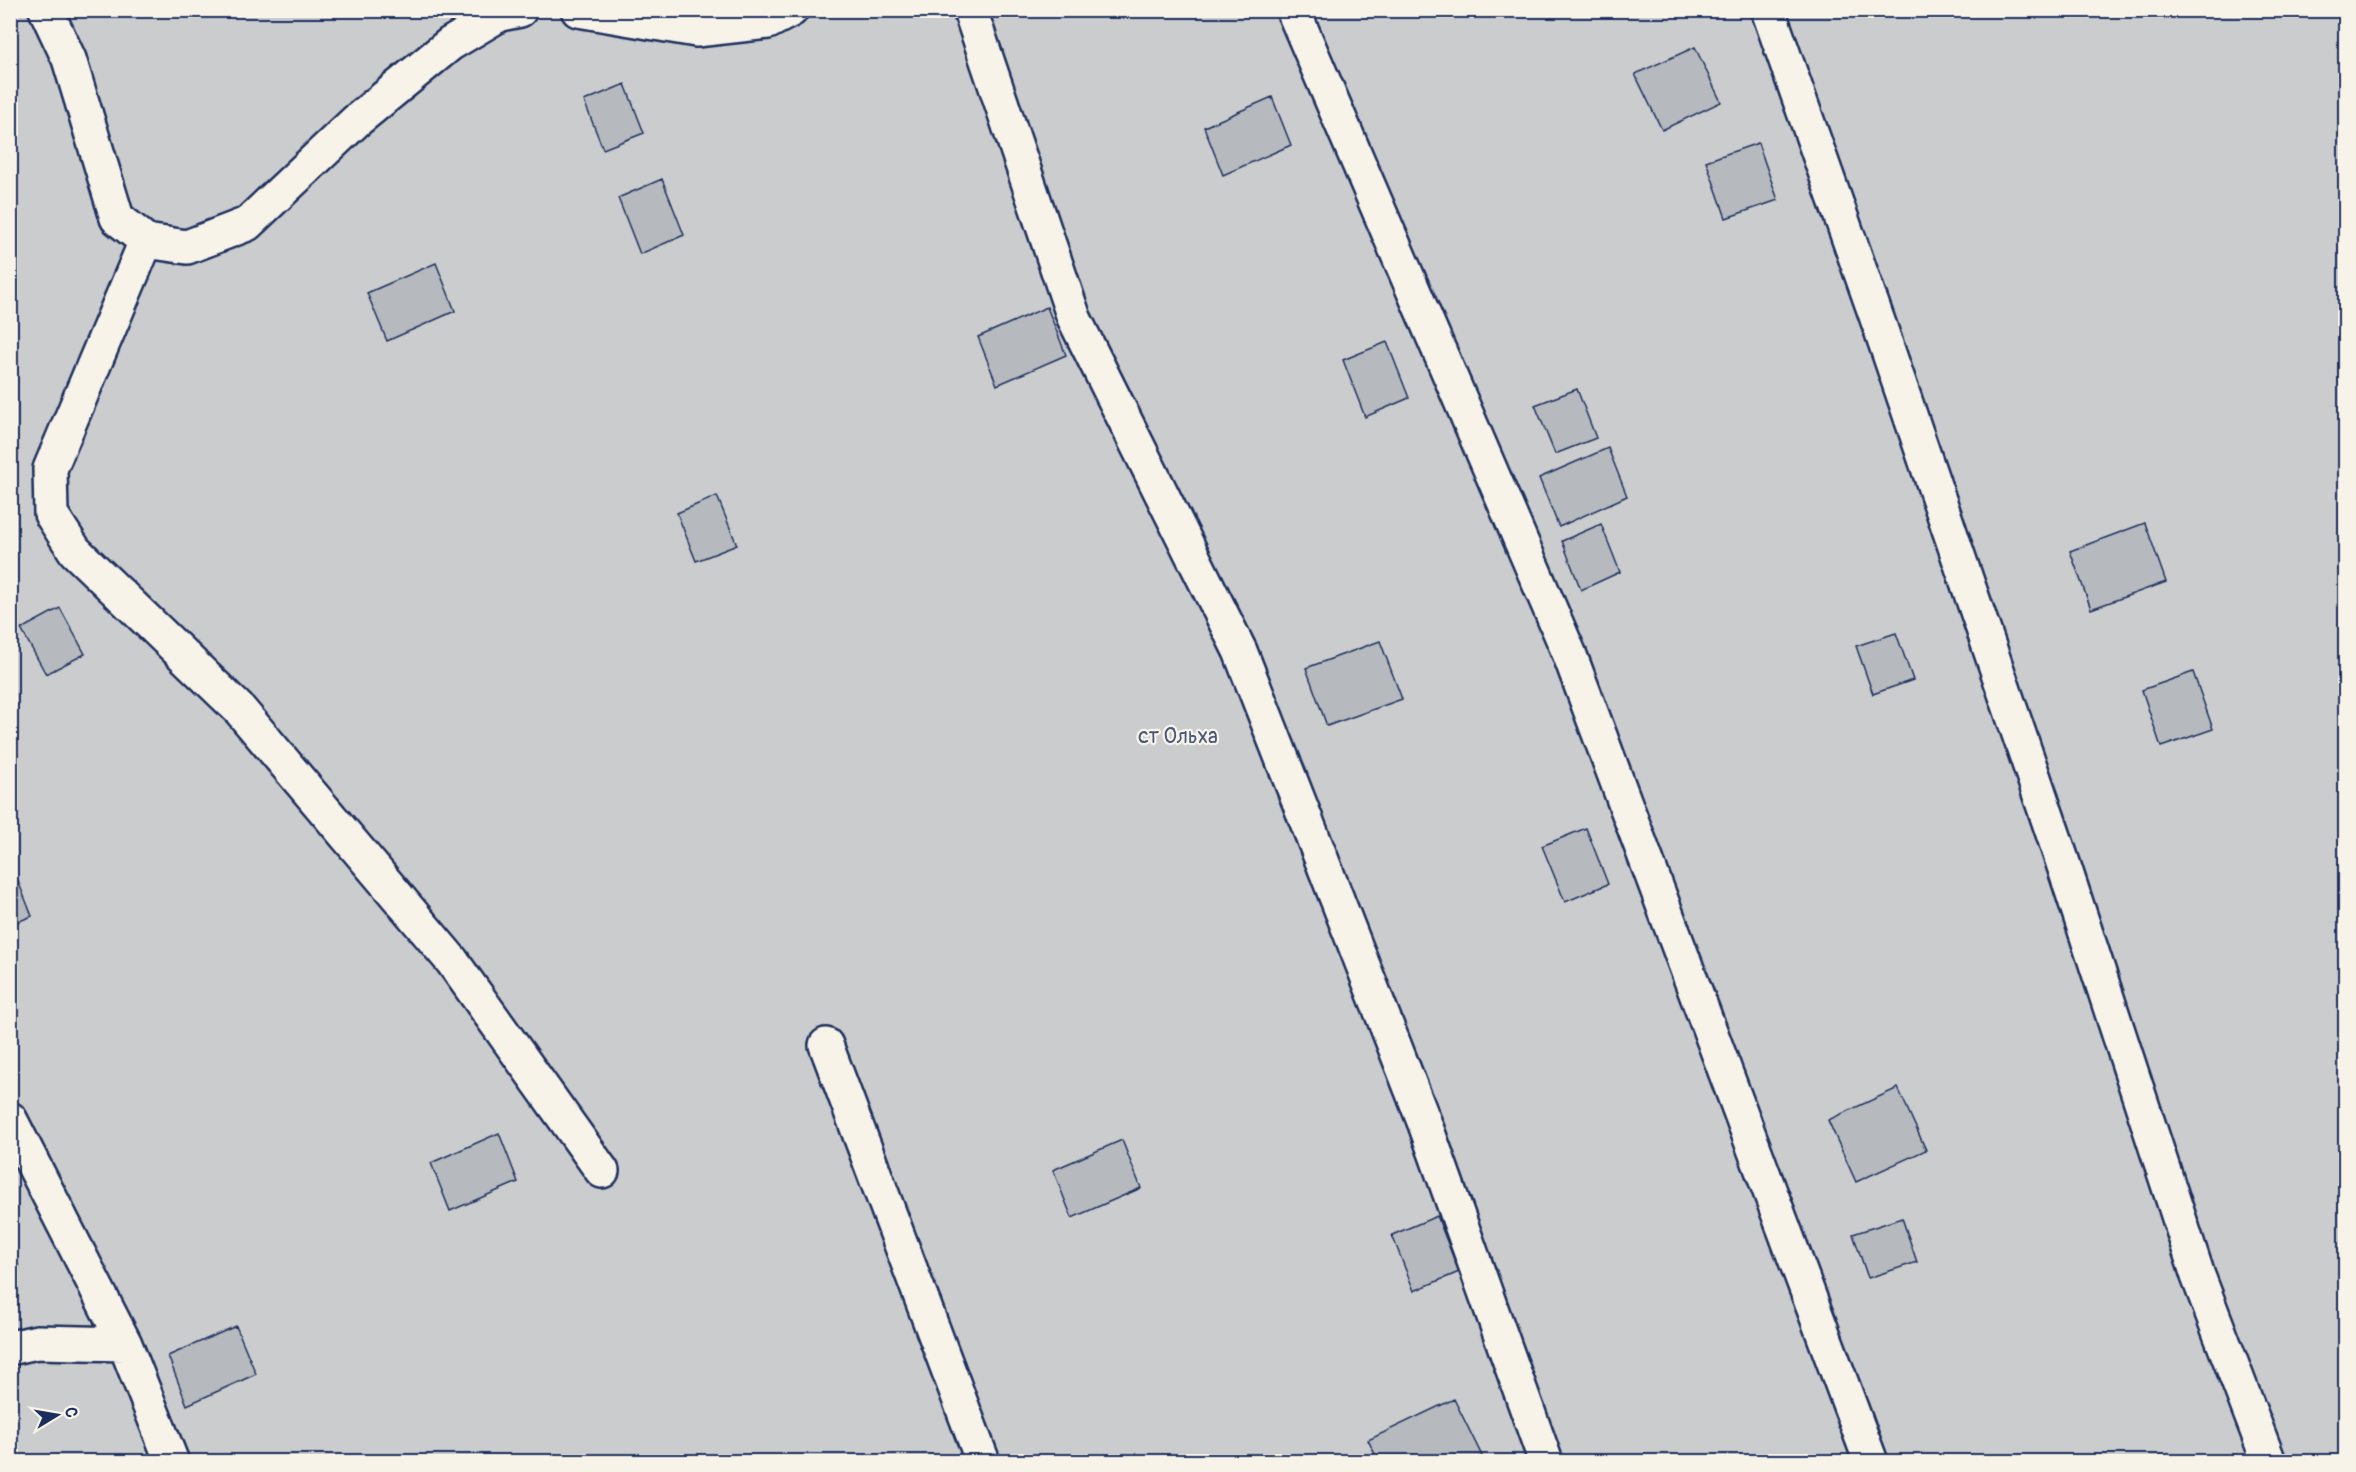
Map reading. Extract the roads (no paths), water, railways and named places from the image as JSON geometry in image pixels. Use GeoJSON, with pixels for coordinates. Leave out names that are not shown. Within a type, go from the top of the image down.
{"type":"FeatureCollection","features":[{"type":"Feature","properties":{"kind":"lane"},"geometry":{"type":"LineString","coordinates":[[46,10],[69,59],[117,218],[146,241],[187,247],[246,224],[356,121],[450,44],[500,14],[520,10]]}},
{"type":"Feature","properties":{"kind":"lane"},"geometry":{"type":"LineString","coordinates":[[578,10],[696,30],[768,21],[791,10]]}},
{"type":"Feature","properties":{"kind":"lane"},"geometry":{"type":"LineString","coordinates":[[970,10],[1074,318],[1240,651],[1425,1124],[1546,1461]]}},
{"type":"Feature","properties":{"kind":"lane"},"geometry":{"type":"LineString","coordinates":[[1293,10],[1569,653],[1871,1461]]}},
{"type":"Feature","properties":{"kind":"lane"},"geometry":{"type":"LineString","coordinates":[[1768,10],[1884,338],[2058,848],[2198,1276],[2269,1461]]}},
{"type":"Feature","properties":{"kind":"lane"},"geometry":{"type":"LineString","coordinates":[[146,241],[50,469],[51,514],[75,551],[240,710],[452,961],[602,1171]]}},
{"type":"Feature","properties":{"kind":"lane"},"geometry":{"type":"LineString","coordinates":[[826,1044],[983,1461]]}},
{"type":"Feature","properties":{"kind":"lane"},"geometry":{"type":"LineString","coordinates":[[10,1119],[125,1344],[172,1461]]}},
{"type":"Feature","properties":{"kind":"lane"},"geometry":{"type":"LineString","coordinates":[[10,1348],[37,1342],[125,1344]]}},
{"type":"Feature","properties":{"kind":"park label","name":"ст Ольха"},"geometry":{"type":"Point","coordinates":[1178,736]}}]}
